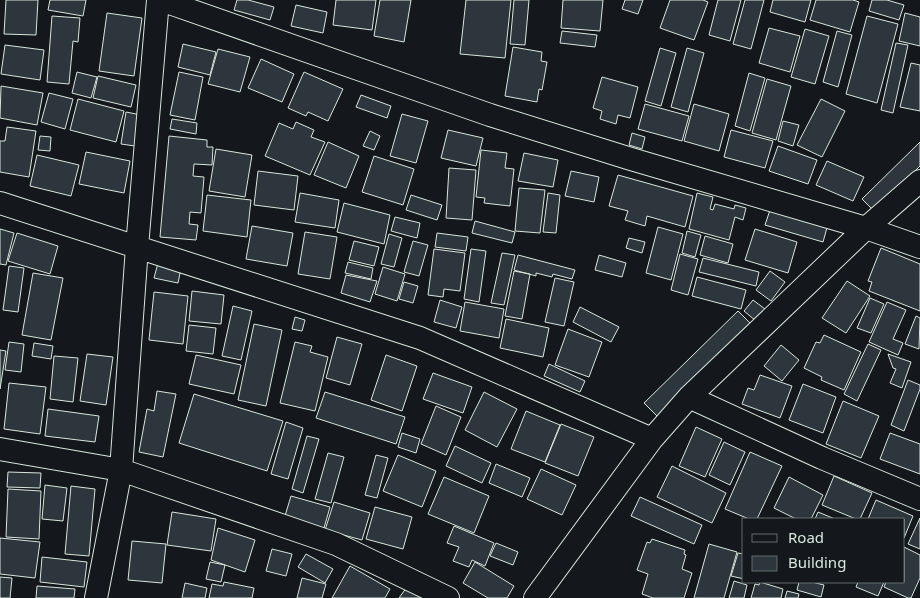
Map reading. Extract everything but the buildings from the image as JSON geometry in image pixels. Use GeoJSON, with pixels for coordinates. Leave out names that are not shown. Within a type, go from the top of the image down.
{"type":"FeatureCollection","features":[{"type":"Feature","properties":{"kind":"street"},"geometry":{"type":"LineString","coordinates":[[96,598],[121,470],[137,247],[160,0],[490,115],[866,228],[920,247]]}},
{"type":"Feature","properties":{"kind":"street"},"geometry":{"type":"LineString","coordinates":[[536,598],[652,439],[689,397],[866,228],[920,181]]}},
{"type":"Feature","properties":{"kind":"street"},"geometry":{"type":"LineString","coordinates":[[0,203],[420,338],[652,439]]}},
{"type":"Feature","properties":{"kind":"street"},"geometry":{"type":"LineString","coordinates":[[689,397],[822,458],[920,499]]}},
{"type":"Feature","properties":{"kind":"street"},"geometry":{"type":"LineString","coordinates":[[0,449],[121,470],[336,544],[448,598]]}}]}
